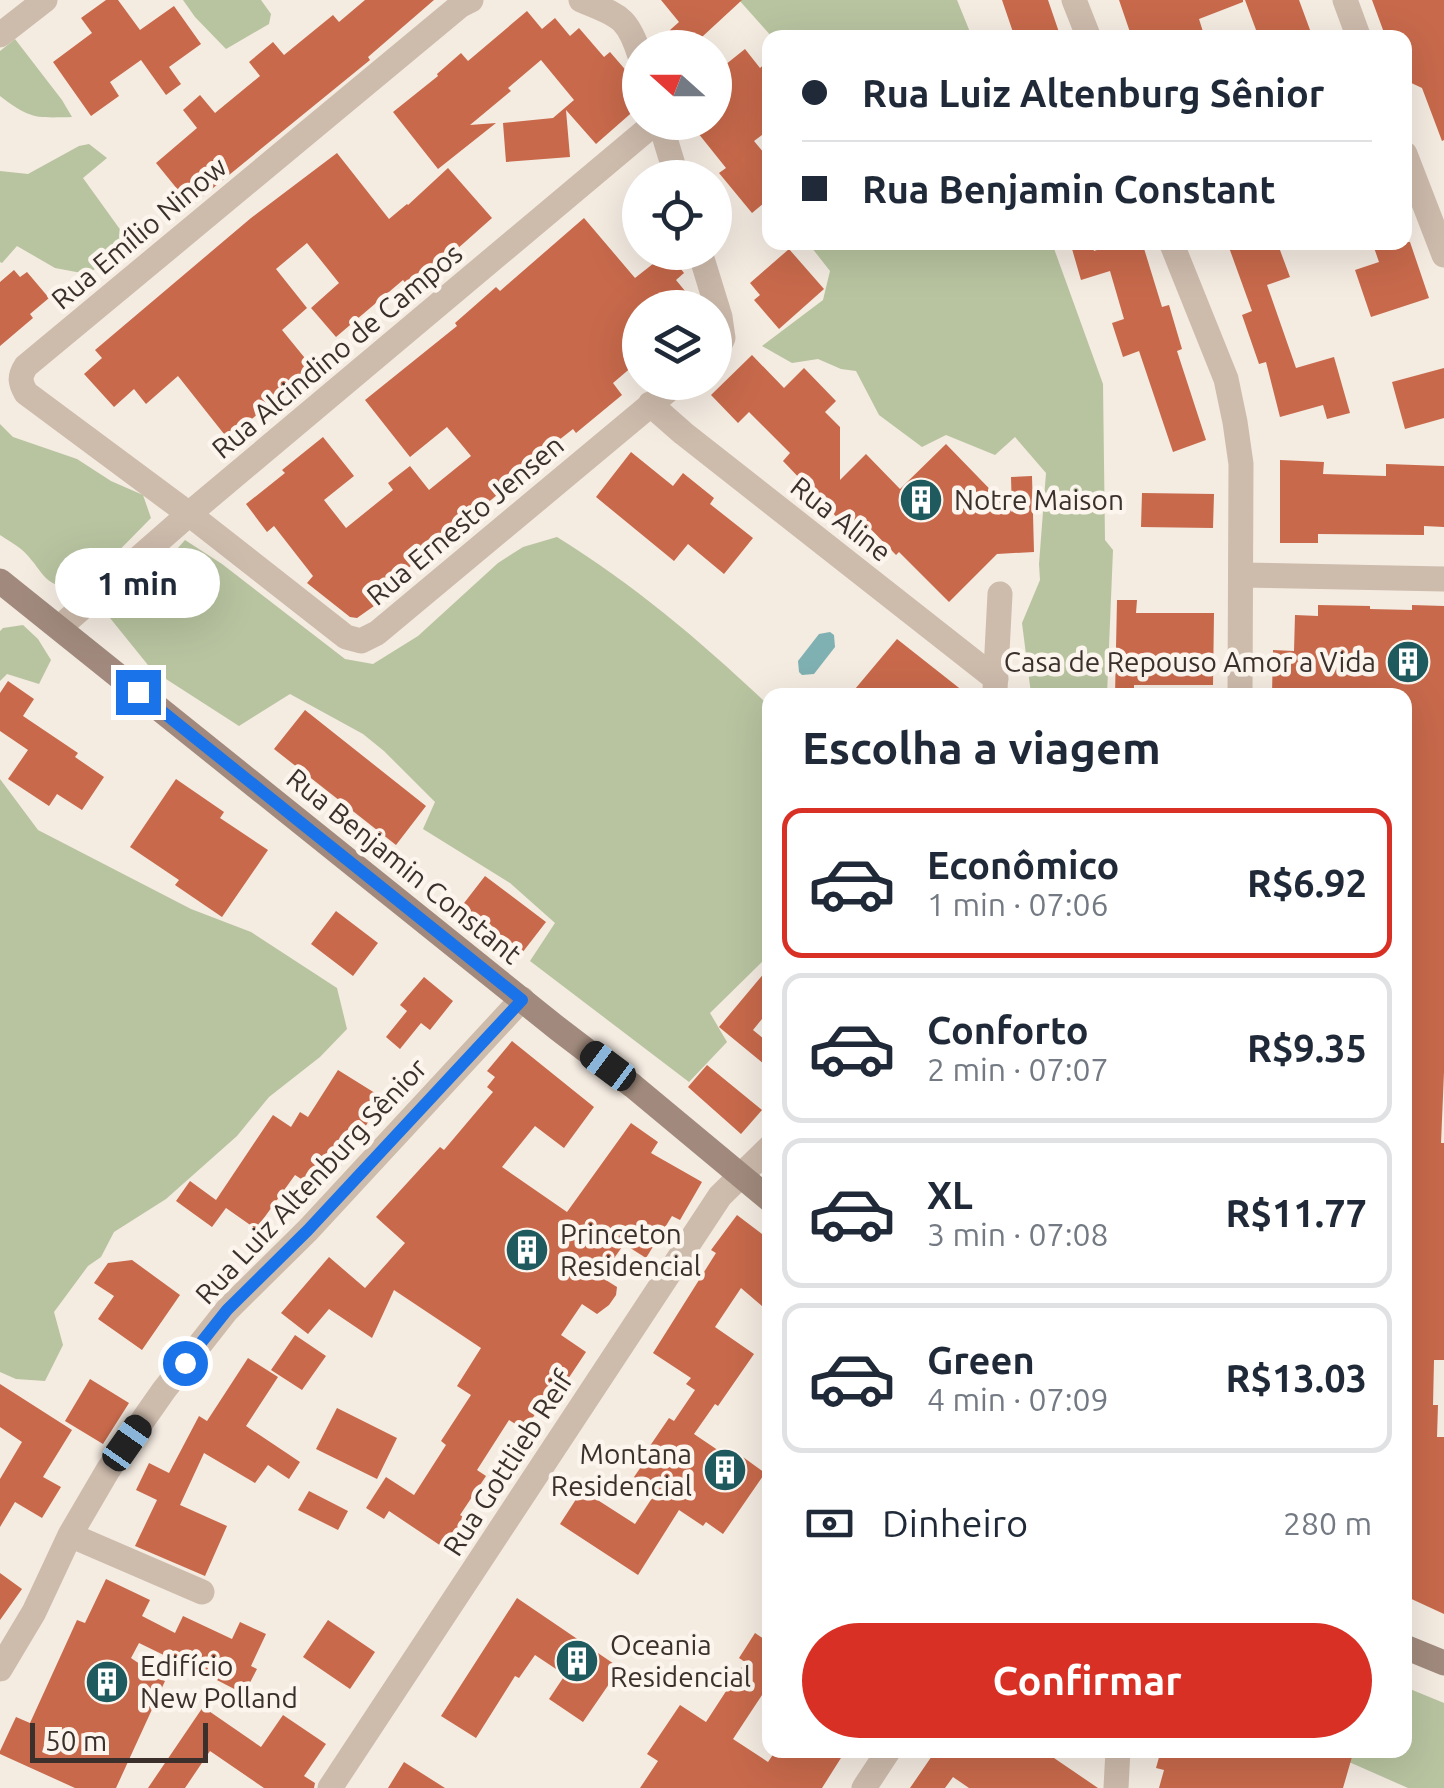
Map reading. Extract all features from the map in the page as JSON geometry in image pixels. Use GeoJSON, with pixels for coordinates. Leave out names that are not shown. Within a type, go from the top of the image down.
{"type":"FeatureCollection","features":[{"type":"Feature","properties":{"kind":"main road","name":"Rua Benjamin Constant"},"geometry":{"type":"LineString","coordinates":[[0,580],[762,1193]]}},
{"type":"Feature","properties":{"kind":"main road"},"geometry":{"type":"LineString","coordinates":[[1412,1649],[1444,1663]]}},
{"type":"Feature","properties":{"kind":"street"},"geometry":{"type":"LineString","coordinates":[[0,34],[46,0]]}},
{"type":"Feature","properties":{"kind":"street","name":"Rua Emílio Ninow"},"geometry":{"type":"LineString","coordinates":[[189,514],[26,394],[20,375],[70,328],[471,0]]}},
{"type":"Feature","properties":{"kind":"street"},"geometry":{"type":"LineString","coordinates":[[581,0],[620,16],[631,30]]}},
{"type":"Feature","properties":{"kind":"street"},"geometry":{"type":"LineString","coordinates":[[1074,0],[1085,30]]}},
{"type":"Feature","properties":{"kind":"street"},"geometry":{"type":"LineString","coordinates":[[1345,0],[1357,30]]}},
{"type":"Feature","properties":{"kind":"street","name":"Rua Alcindino de Campos"},"geometry":{"type":"LineString","coordinates":[[60,627],[189,514],[636,140]]}},
{"type":"Feature","properties":{"kind":"street"},"geometry":{"type":"LineString","coordinates":[[1412,172],[1444,254]]}},
{"type":"Feature","properties":{"kind":"street"},"geometry":{"type":"LineString","coordinates":[[1174,250],[1226,379],[1236,422],[1241,464],[1240,688]]}},
{"type":"Feature","properties":{"kind":"street","name":"Rua Ernesto Jensen"},"geometry":{"type":"LineString","coordinates":[[189,514],[346,637],[361,641],[377,633],[655,400]]}},
{"type":"Feature","properties":{"kind":"street","name":"Rua Aline"},"geometry":{"type":"LineString","coordinates":[[650,404],[995,687]]}},
{"type":"Feature","properties":{"kind":"street"},"geometry":{"type":"LineString","coordinates":[[1242,575],[1444,579]]}},
{"type":"Feature","properties":{"kind":"street"},"geometry":{"type":"LineString","coordinates":[[995,687],[1000,594]]}},
{"type":"Feature","properties":{"kind":"street","name":"Rua Luiz Altenburg Sênior"},"geometry":{"type":"LineString","coordinates":[[0,1669],[34,1612],[70,1535],[152,1406],[227,1310],[308,1230],[522,1000]]}},
{"type":"Feature","properties":{"kind":"street","name":"Rua Gottlieb Reif"},"geometry":{"type":"LineString","coordinates":[[330,1788],[720,1196],[762,1155]]}},
{"type":"Feature","properties":{"kind":"street"},"geometry":{"type":"LineString","coordinates":[[70,1535],[202,1592]]}},
{"type":"Feature","properties":{"kind":"street"},"geometry":{"type":"LineString","coordinates":[[864,1788],[884,1758]]}},
{"type":"Feature","properties":{"kind":"street"},"geometry":{"type":"LineString","coordinates":[[1116,1788],[1118,1758]]}},
{"type":"Feature","properties":{"kind":"green space"},"geometry":{"type":"Polygon","coordinates":[[[183,0],[261,0],[271,14],[269,24],[226,49],[183,0]]]}},
{"type":"Feature","properties":{"kind":"green space"},"geometry":{"type":"Polygon","coordinates":[[[739,0],[957,0],[969,30],[766,30],[739,0]]]}},
{"type":"Feature","properties":{"kind":"green space"},"geometry":{"type":"Polygon","coordinates":[[[15,39],[72,117],[33,116],[0,96],[0,51],[15,39]]]}},
{"type":"Feature","properties":{"kind":"green space"},"geometry":{"type":"Polygon","coordinates":[[[89,144],[107,158],[83,178],[132,246],[87,274],[55,268],[17,246],[0,262],[0,171],[28,174],[89,144]]]}},
{"type":"Feature","properties":{"kind":"green space"},"geometry":{"type":"Polygon","coordinates":[[[814,250],[1055,250],[1103,384],[1105,540],[1113,550],[1107,688],[1030,688],[1022,623],[1040,580],[1046,473],[1015,437],[995,455],[946,435],[922,447],[879,415],[856,371],[818,359],[792,363],[762,346],[823,300],[830,271],[814,250]]]}},
{"type":"Feature","properties":{"kind":"green space"},"geometry":{"type":"Polygon","coordinates":[[[0,424],[13,437],[77,459],[111,481],[143,495],[151,518],[83,587],[51,582],[21,549],[0,535],[0,424]]]}},
{"type":"Feature","properties":{"kind":"green space"},"geometry":{"type":"Polygon","coordinates":[[[557,537],[639,593],[762,699],[762,962],[710,1013],[727,1042],[689,1082],[530,961],[555,923],[510,883],[423,829],[435,802],[363,734],[290,694],[239,726],[152,670],[110,618],[185,540],[345,659],[373,664],[418,636],[498,563],[523,547],[557,537]]]}},
{"type":"Feature","properties":{"kind":"green space"},"geometry":{"type":"Polygon","coordinates":[[[23,625],[51,660],[39,684],[7,674],[0,681],[0,631],[23,625]]]}},
{"type":"Feature","properties":{"kind":"green space"},"geometry":{"type":"Polygon","coordinates":[[[0,779],[38,830],[191,909],[251,932],[337,988],[347,1029],[320,1057],[269,1097],[237,1136],[166,1199],[114,1232],[101,1257],[88,1266],[54,1312],[63,1345],[45,1381],[16,1379],[0,1372],[0,779]]]}},
{"type":"Feature","properties":{"kind":"green space"},"geometry":{"type":"Polygon","coordinates":[[[1412,1690],[1444,1703],[1444,1788],[1408,1788],[1349,1762],[1350,1758],[1412,1758],[1412,1690]]]}},
{"type":"Feature","properties":{"kind":"water"},"geometry":{"type":"Polygon","coordinates":[[[830,632],[835,647],[814,674],[802,675],[798,661],[819,634],[830,632]]]}},
{"type":"Feature","properties":{"kind":"building"},"geometry":{"type":"Polygon","coordinates":[[[106,0],[118,0],[140,30],[174,6],[201,44],[169,67],[181,84],[166,95],[141,60],[110,82],[119,96],[91,116],[53,62],[92,33],[81,18],[106,0]]]}},
{"type":"Feature","properties":{"kind":"building"},"geometry":{"type":"Polygon","coordinates":[[[365,0],[434,0],[368,57],[370,60],[191,206],[156,163],[197,128],[183,110],[200,95],[215,113],[260,76],[249,62],[273,42],[284,55],[333,15],[339,22],[365,0]]]}},
{"type":"Feature","properties":{"kind":"building"},"geometry":{"type":"Polygon","coordinates":[[[661,0],[742,0],[710,30],[670,30],[679,22],[661,0]]]}},
{"type":"Feature","properties":{"kind":"building"},"geometry":{"type":"Polygon","coordinates":[[[1002,0],[1048,0],[1058,30],[1012,30],[1002,0]]]}},
{"type":"Feature","properties":{"kind":"building"},"geometry":{"type":"Polygon","coordinates":[[[1119,0],[1243,0],[1199,19],[1202,30],[1129,30],[1119,0]]]}},
{"type":"Feature","properties":{"kind":"building"},"geometry":{"type":"Polygon","coordinates":[[[1245,0],[1299,0],[1310,30],[1256,30],[1245,0]]]}},
{"type":"Feature","properties":{"kind":"building"},"geometry":{"type":"Polygon","coordinates":[[[1372,0],[1444,0],[1444,140],[1422,88],[1412,83],[1412,30],[1383,30],[1372,0]]]}},
{"type":"Feature","properties":{"kind":"building"},"geometry":{"type":"Polygon","coordinates":[[[527,11],[542,29],[555,18],[570,36],[579,28],[604,57],[610,52],[622,66],[622,121],[596,144],[566,110],[570,157],[506,162],[503,123],[553,118],[574,100],[541,60],[470,125],[496,123],[438,169],[393,112],[461,53],[468,61],[527,11]]]}},
{"type":"Feature","properties":{"kind":"building"},"geometry":{"type":"Polygon","coordinates":[[[745,49],[762,66],[762,135],[754,141],[762,150],[762,205],[752,213],[732,189],[732,160],[720,160],[704,140],[732,140],[732,59],[745,49]]]}},
{"type":"Feature","properties":{"kind":"building"},"geometry":{"type":"Polygon","coordinates":[[[337,153],[389,219],[448,168],[492,218],[411,290],[403,280],[336,337],[311,308],[339,283],[307,243],[276,269],[307,308],[282,330],[313,368],[228,439],[178,376],[146,404],[134,389],[114,407],[84,374],[102,358],[95,350],[251,218],[337,153]]]}},
{"type":"Feature","properties":{"kind":"building"},"geometry":{"type":"Polygon","coordinates":[[[584,218],[622,263],[622,270],[628,270],[635,278],[645,270],[684,273],[676,280],[684,290],[622,290],[622,375],[613,383],[622,395],[494,491],[497,495],[395,579],[401,587],[357,618],[350,617],[307,583],[313,576],[274,526],[267,532],[246,504],[323,437],[354,476],[324,500],[346,528],[393,490],[388,483],[410,466],[429,490],[471,456],[447,427],[410,457],[365,400],[457,326],[455,323],[496,287],[500,291],[584,218]]]}},
{"type":"Feature","properties":{"kind":"building"},"geometry":{"type":"Polygon","coordinates":[[[1412,248],[1429,298],[1371,317],[1355,270],[1379,262],[1375,250],[1412,248]]]}},
{"type":"Feature","properties":{"kind":"building"},"geometry":{"type":"Polygon","coordinates":[[[790,250],[824,289],[779,329],[754,300],[760,295],[750,283],[790,250]]]}},
{"type":"Feature","properties":{"kind":"building"},"geometry":{"type":"Polygon","coordinates":[[[1072,250],[1144,250],[1162,307],[1169,305],[1182,349],[1177,351],[1206,440],[1173,452],[1139,351],[1123,357],[1112,323],[1124,319],[1110,271],[1081,280],[1072,250]]]}},
{"type":"Feature","properties":{"kind":"building"},"geometry":{"type":"Polygon","coordinates":[[[1230,250],[1280,250],[1290,277],[1267,285],[1296,368],[1334,357],[1350,413],[1327,419],[1323,405],[1280,417],[1266,362],[1259,364],[1242,315],[1252,311],[1230,250]]]}},
{"type":"Feature","properties":{"kind":"building"},"geometry":{"type":"Polygon","coordinates":[[[14,270],[20,277],[27,272],[49,298],[30,314],[33,318],[0,346],[0,282],[14,270]]]}},
{"type":"Feature","properties":{"kind":"building"},"geometry":{"type":"Polygon","coordinates":[[[752,355],[784,388],[804,368],[836,401],[825,412],[840,427],[840,480],[866,454],[900,489],[946,444],[1012,512],[1011,477],[1032,476],[1034,552],[997,554],[949,602],[861,519],[849,530],[783,461],[790,453],[749,412],[738,423],[716,400],[732,400],[732,375],[752,355]]]}},
{"type":"Feature","properties":{"kind":"building"},"geometry":{"type":"Polygon","coordinates":[[[1444,368],[1444,418],[1405,429],[1392,382],[1444,368]]]}},
{"type":"Feature","properties":{"kind":"building"},"geometry":{"type":"Polygon","coordinates":[[[631,452],[673,486],[683,473],[714,498],[710,504],[753,538],[724,574],[688,544],[674,561],[596,497],[631,452]]]}},
{"type":"Feature","properties":{"kind":"building"},"geometry":{"type":"Polygon","coordinates":[[[1280,460],[1324,462],[1323,474],[1386,476],[1386,464],[1444,466],[1444,527],[1424,526],[1424,535],[1318,534],[1318,543],[1280,543],[1280,460]]]}},
{"type":"Feature","properties":{"kind":"building"},"geometry":{"type":"Polygon","coordinates":[[[1142,493],[1214,494],[1213,528],[1141,527],[1142,493]]]}},
{"type":"Feature","properties":{"kind":"building"},"geometry":{"type":"Polygon","coordinates":[[[1117,600],[1137,600],[1136,613],[1214,613],[1213,685],[1115,688],[1117,600]]]}},
{"type":"Feature","properties":{"kind":"building"},"geometry":{"type":"Polygon","coordinates":[[[1318,605],[1412,610],[1412,605],[1444,606],[1444,1360],[1434,1360],[1433,1405],[1438,1405],[1437,1437],[1444,1437],[1444,1614],[1412,1599],[1412,688],[1272,688],[1273,650],[1294,651],[1295,615],[1318,616],[1318,605]]]}},
{"type":"Feature","properties":{"kind":"building"},"geometry":{"type":"Polygon","coordinates":[[[897,639],[959,688],[856,688],[897,639]]]}},
{"type":"Feature","properties":{"kind":"building"},"geometry":{"type":"Polygon","coordinates":[[[8,681],[34,699],[23,716],[78,753],[75,757],[104,777],[82,810],[57,794],[49,806],[8,779],[28,750],[0,731],[0,693],[8,681]]]}},
{"type":"Feature","properties":{"kind":"building"},"geometry":{"type":"Polygon","coordinates":[[[305,710],[426,806],[396,845],[274,749],[305,710]]]}},
{"type":"Feature","properties":{"kind":"building"},"geometry":{"type":"Polygon","coordinates":[[[176,779],[224,812],[220,818],[268,850],[222,917],[175,885],[179,880],[130,847],[176,779]]]}},
{"type":"Feature","properties":{"kind":"building"},"geometry":{"type":"Polygon","coordinates":[[[485,876],[546,922],[522,953],[461,907],[485,876]]]}},
{"type":"Feature","properties":{"kind":"building"},"geometry":{"type":"Polygon","coordinates":[[[336,911],[378,943],[353,976],[311,944],[336,911]]]}},
{"type":"Feature","properties":{"kind":"building"},"geometry":{"type":"Polygon","coordinates":[[[762,976],[762,1019],[753,1030],[762,1037],[762,1062],[719,1027],[762,976]]]}},
{"type":"Feature","properties":{"kind":"building"},"geometry":{"type":"Polygon","coordinates":[[[424,977],[453,1001],[430,1030],[421,1023],[400,1049],[386,1037],[407,1011],[400,1005],[424,977]]]}},
{"type":"Feature","properties":{"kind":"building"},"geometry":{"type":"Polygon","coordinates":[[[512,1041],[594,1107],[564,1148],[535,1126],[502,1167],[567,1212],[631,1123],[658,1142],[651,1153],[702,1182],[680,1220],[672,1216],[646,1258],[624,1244],[601,1277],[617,1287],[609,1305],[597,1314],[582,1304],[561,1335],[586,1352],[562,1388],[555,1383],[525,1430],[509,1420],[477,1470],[486,1476],[460,1515],[470,1521],[450,1552],[389,1511],[384,1519],[366,1508],[386,1477],[414,1495],[446,1445],[441,1441],[471,1395],[457,1386],[481,1348],[394,1290],[372,1338],[329,1309],[308,1334],[281,1313],[329,1257],[365,1288],[405,1243],[376,1217],[440,1147],[444,1150],[493,1092],[487,1087],[495,1077],[487,1071],[512,1041]]]}},
{"type":"Feature","properties":{"kind":"building"},"geometry":{"type":"Polygon","coordinates":[[[707,1065],[762,1110],[741,1134],[688,1087],[707,1065]]]}},
{"type":"Feature","properties":{"kind":"building"},"geometry":{"type":"Polygon","coordinates":[[[338,1070],[383,1098],[336,1174],[324,1167],[312,1186],[295,1175],[256,1229],[226,1208],[212,1227],[176,1201],[190,1181],[216,1200],[273,1115],[291,1127],[300,1112],[308,1117],[338,1070]]]}},
{"type":"Feature","properties":{"kind":"building"},"geometry":{"type":"Polygon","coordinates":[[[737,1215],[762,1234],[762,1306],[741,1288],[715,1327],[754,1354],[694,1434],[731,1459],[736,1452],[762,1471],[762,1477],[723,1534],[679,1510],[638,1575],[560,1524],[582,1490],[635,1524],[656,1492],[634,1477],[645,1461],[641,1459],[669,1418],[674,1421],[695,1390],[686,1384],[691,1378],[653,1353],[716,1253],[711,1250],[737,1215]]]}},
{"type":"Feature","properties":{"kind":"building"},"geometry":{"type":"Polygon","coordinates":[[[132,1260],[180,1295],[142,1350],[98,1319],[114,1296],[94,1283],[108,1263],[132,1260]]]}},
{"type":"Feature","properties":{"kind":"building"},"geometry":{"type":"Polygon","coordinates":[[[295,1335],[326,1356],[302,1390],[271,1370],[295,1335]]]}},
{"type":"Feature","properties":{"kind":"building"},"geometry":{"type":"Polygon","coordinates":[[[248,1358],[278,1377],[246,1426],[300,1462],[289,1479],[268,1465],[255,1483],[204,1453],[180,1505],[227,1526],[205,1576],[135,1546],[157,1500],[136,1490],[149,1463],[169,1473],[199,1416],[207,1421],[248,1358]]]}},
{"type":"Feature","properties":{"kind":"building"},"geometry":{"type":"Polygon","coordinates":[[[90,1379],[129,1403],[103,1444],[65,1421],[90,1379]]]}},
{"type":"Feature","properties":{"kind":"building"},"geometry":{"type":"Polygon","coordinates":[[[0,1384],[72,1430],[43,1477],[61,1487],[42,1518],[15,1502],[0,1527],[0,1479],[22,1442],[0,1427],[0,1384]]]}},
{"type":"Feature","properties":{"kind":"building"},"geometry":{"type":"Polygon","coordinates":[[[337,1408],[397,1438],[377,1479],[316,1449],[337,1408]]]}},
{"type":"Feature","properties":{"kind":"building"},"geometry":{"type":"Polygon","coordinates":[[[309,1491],[348,1511],[338,1530],[298,1510],[309,1491]]]}},
{"type":"Feature","properties":{"kind":"building"},"geometry":{"type":"Polygon","coordinates":[[[0,1573],[22,1589],[0,1620],[0,1573]]]}},
{"type":"Feature","properties":{"kind":"building"},"geometry":{"type":"Polygon","coordinates":[[[106,1579],[150,1600],[142,1616],[175,1633],[183,1616],[232,1639],[240,1622],[266,1634],[251,1666],[257,1669],[244,1694],[213,1678],[215,1674],[139,1643],[131,1658],[165,1681],[116,1788],[75,1788],[0,1751],[16,1717],[30,1723],[77,1620],[85,1623],[106,1579]]]}},
{"type":"Feature","properties":{"kind":"building","name":"Oceania Residencial"},"geometry":{"type":"Polygon","coordinates":[[[517,1598],[620,1668],[583,1722],[549,1699],[565,1675],[535,1655],[519,1678],[515,1676],[476,1738],[441,1716],[517,1598]]]}},
{"type":"Feature","properties":{"kind":"building"},"geometry":{"type":"Polygon","coordinates":[[[328,1620],[375,1652],[350,1689],[303,1657],[328,1620]]]}},
{"type":"Feature","properties":{"kind":"building"},"geometry":{"type":"Polygon","coordinates":[[[755,1633],[762,1638],[762,1695],[733,1739],[768,1762],[771,1758],[841,1758],[822,1788],[640,1788],[658,1761],[647,1754],[680,1705],[706,1722],[745,1662],[739,1658],[755,1633]]]}},
{"type":"Feature","properties":{"kind":"building"},"geometry":{"type":"Polygon","coordinates":[[[203,1707],[261,1747],[283,1715],[326,1744],[304,1776],[315,1783],[314,1788],[264,1788],[210,1751],[185,1788],[148,1788],[203,1707]]]}},
{"type":"Feature","properties":{"kind":"building"},"geometry":{"type":"Polygon","coordinates":[[[931,1758],[1054,1758],[1098,1788],[969,1788],[953,1777],[945,1788],[910,1788],[931,1758]]]}},
{"type":"Feature","properties":{"kind":"building"},"geometry":{"type":"Polygon","coordinates":[[[1159,1758],[1352,1758],[1343,1788],[1159,1788],[1164,1770],[1156,1768],[1159,1758]]]}},
{"type":"Feature","properties":{"kind":"building"},"geometry":{"type":"Polygon","coordinates":[[[404,1762],[445,1788],[388,1788],[404,1762]]]}},
{"type":"Feature","properties":{"kind":"place","name":"Notre Maison"},"geometry":{"type":"Point","coordinates":[921,500]}},
{"type":"Feature","properties":{"kind":"place","name":"Casa de Repouso Amor a Vida"},"geometry":{"type":"Point","coordinates":[1408,662]}},
{"type":"Feature","properties":{"kind":"place","name":"Princeton Residencial"},"geometry":{"type":"Point","coordinates":[527,1250]}},
{"type":"Feature","properties":{"kind":"place","name":"Montana Residencial"},"geometry":{"type":"Point","coordinates":[725,1470]}},
{"type":"Feature","properties":{"kind":"place","name":"Oceania Residencial"},"geometry":{"type":"Point","coordinates":[577,1661]}},
{"type":"Feature","properties":{"kind":"place","name":"Edifício New Polland"},"geometry":{"type":"Point","coordinates":[107,1682]}},
{"type":"Feature","properties":{"kind":"route"},"geometry":{"type":"LineString","coordinates":[[138,692],[522,1000],[308,1230],[227,1310],[185,1363]]}}]}
